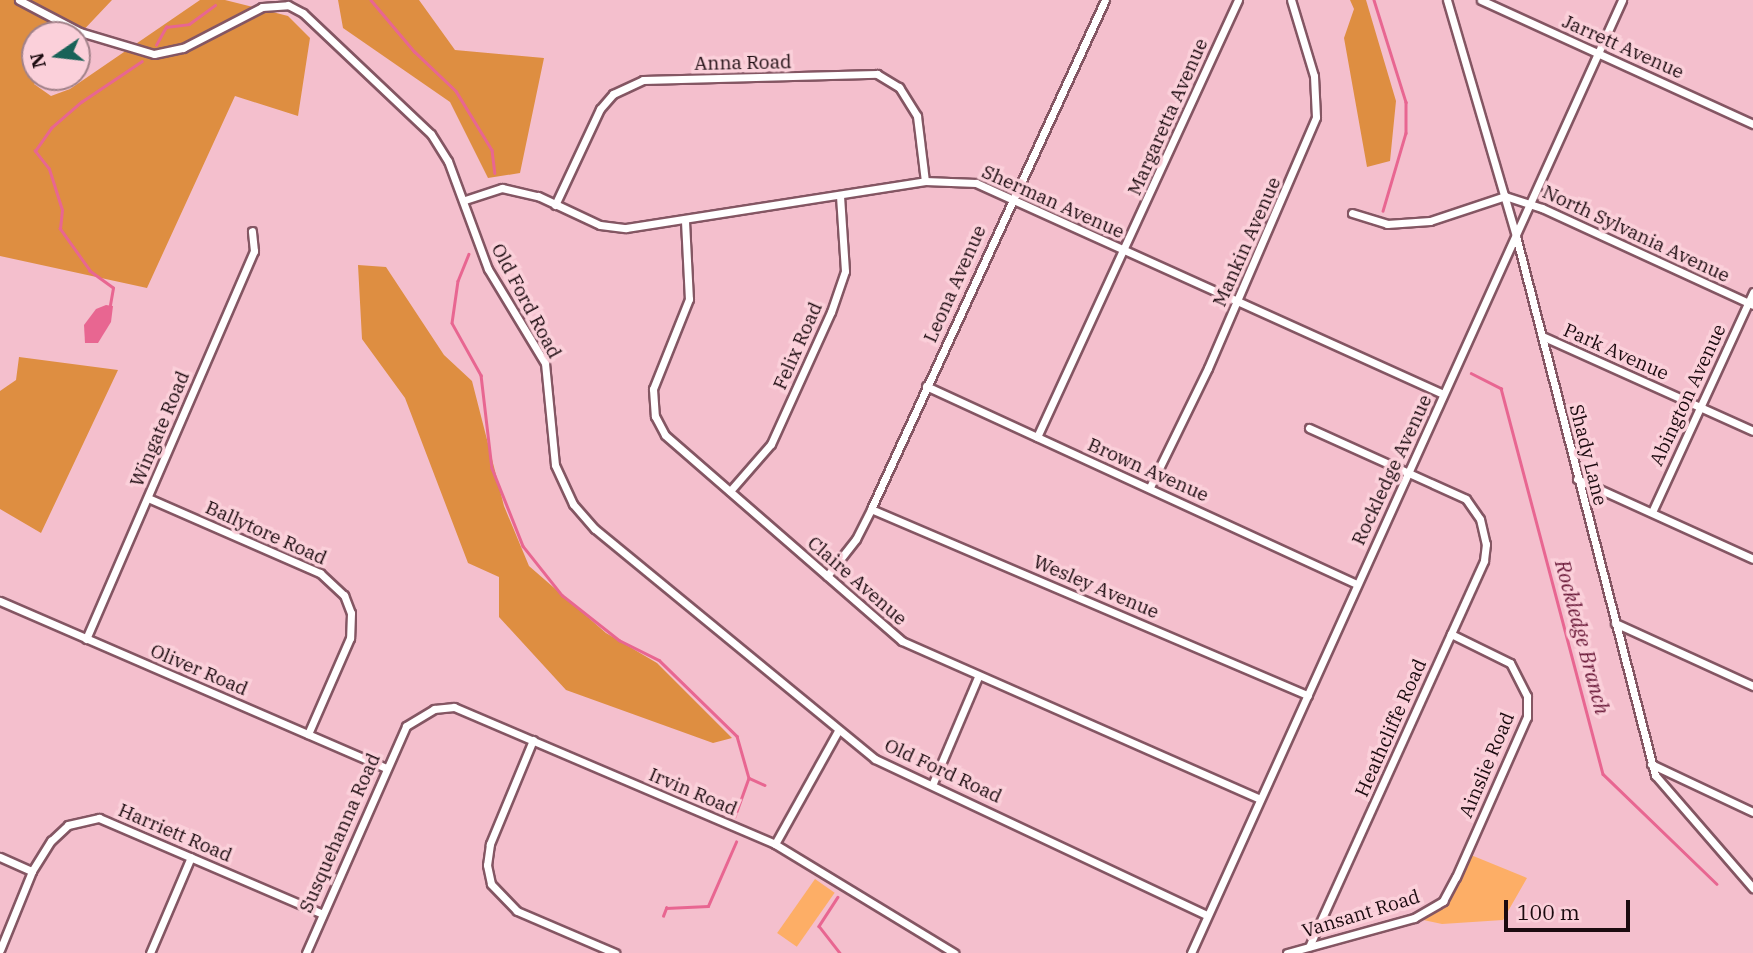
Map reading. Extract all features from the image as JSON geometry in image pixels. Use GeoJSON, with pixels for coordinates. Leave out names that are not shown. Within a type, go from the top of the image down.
{"type":"FeatureCollection","features":[{"type":"Feature","properties":{"kind":"street","name":"Old Ford Road"},"geometry":{"type":"LineString","coordinates":[[19,0],[92,37],[154,54],[183,48],[249,12],[288,5],[323,30],[431,134],[464,200],[488,269],[545,363],[555,465],[573,504],[624,556],[799,692],[838,731],[875,759],[933,783],[1208,915]]}},
{"type":"Feature","properties":{"kind":"street","name":"Leona Avenue"},"geometry":{"type":"LineString","coordinates":[[827,576],[856,539],[871,509],[1105,0]]}},
{"type":"Feature","properties":{"kind":"street","name":"Margaretta Avenue"},"geometry":{"type":"LineString","coordinates":[[1037,437],[1125,251],[1238,0]]}},
{"type":"Feature","properties":{"kind":"street","name":"Mankin Avenue"},"geometry":{"type":"LineString","coordinates":[[1150,487],[1237,302],[1316,117],[1314,76],[1291,0]]}},
{"type":"Feature","properties":{"kind":"street","name":"Shady Lane"},"geometry":{"type":"LineString","coordinates":[[1447,0],[1516,236],[1651,764],[1661,785],[1753,888]]}},
{"type":"Feature","properties":{"kind":"street","name":"Jarrett Avenue"},"geometry":{"type":"LineString","coordinates":[[1480,0],[1753,124]]}},
{"type":"Feature","properties":{"kind":"street","name":"Rockledge Avenue"},"geometry":{"type":"LineString","coordinates":[[1191,953],[1622,0]]}},
{"type":"Feature","properties":{"kind":"street","name":"Anna Road"},"geometry":{"type":"LineString","coordinates":[[555,205],[600,109],[613,93],[643,80],[877,74],[899,88],[916,116],[925,181]]}},
{"type":"Feature","properties":{"kind":"street","name":"Sherman Avenue"},"geometry":{"type":"LineString","coordinates":[[464,200],[502,188],[538,196],[600,225],[626,228],[685,221],[925,181],[976,183],[1443,394]]}},
{"type":"Feature","properties":{"kind":"street","name":"Felix Road"},"geometry":{"type":"LineString","coordinates":[[730,491],[771,444],[831,312],[845,271],[840,196]]}},
{"type":"Feature","properties":{"kind":"street","name":"North Sylvania Avenue"},"geometry":{"type":"LineString","coordinates":[[1505,196],[1530,203],[1751,304]]}},
{"type":"Feature","properties":{"kind":"street"},"geometry":{"type":"LineString","coordinates":[[1352,213],[1387,224],[1430,220],[1505,196]]}},
{"type":"Feature","properties":{"kind":"street","name":"Claire Avenue"},"geometry":{"type":"LineString","coordinates":[[685,221],[689,299],[655,380],[653,403],[666,435],[902,641],[978,677],[1260,799]]}},
{"type":"Feature","properties":{"kind":"street","name":"Wingate Road"},"geometry":{"type":"LineString","coordinates":[[86,639],[254,251],[252,231]]}},
{"type":"Feature","properties":{"kind":"street","name":"Abington Avenue"},"geometry":{"type":"LineString","coordinates":[[1652,512],[1751,304],[1753,292]]}},
{"type":"Feature","properties":{"kind":"street","name":"Park Avenue"},"geometry":{"type":"LineString","coordinates":[[1542,336],[1753,431]]}},
{"type":"Feature","properties":{"kind":"street","name":"Brown Avenue"},"geometry":{"type":"LineString","coordinates":[[926,386],[1356,584]]}},
{"type":"Feature","properties":{"kind":"street"},"geometry":{"type":"LineString","coordinates":[[1309,428],[1409,472]]}},
{"type":"Feature","properties":{"kind":"street","name":"Heathcliffe Road"},"geometry":{"type":"LineString","coordinates":[[1309,946],[1484,561],[1486,544],[1480,519],[1466,499],[1409,472]]}},
{"type":"Feature","properties":{"kind":"street"},"geometry":{"type":"LineString","coordinates":[[1577,479],[1753,559]]}},
{"type":"Feature","properties":{"kind":"street","name":"Ballytore Road"},"geometry":{"type":"LineString","coordinates":[[148,498],[320,573],[344,596],[351,613],[350,638],[308,734]]}},
{"type":"Feature","properties":{"kind":"street","name":"Wesley Avenue"},"geometry":{"type":"LineString","coordinates":[[871,509],[1308,695]]}},
{"type":"Feature","properties":{"kind":"street","name":"Oliver Road"},"geometry":{"type":"LineString","coordinates":[[0,601],[385,768]]}},
{"type":"Feature","properties":{"kind":"street"},"geometry":{"type":"LineString","coordinates":[[1615,623],[1753,686]]}},
{"type":"Feature","properties":{"kind":"street","name":"Ainslie Road"},"geometry":{"type":"LineString","coordinates":[[1443,901],[1522,728],[1527,707],[1521,679],[1510,663],[1451,634]]}},
{"type":"Feature","properties":{"kind":"street"},"geometry":{"type":"LineString","coordinates":[[933,783],[978,677]]}},
{"type":"Feature","properties":{"kind":"street","name":"Irvin Road"},"geometry":{"type":"LineString","coordinates":[[406,726],[434,709],[454,708],[533,740],[775,845],[954,953]]}},
{"type":"Feature","properties":{"kind":"street","name":"Susquehanna Road"},"geometry":{"type":"LineString","coordinates":[[306,953],[385,768],[406,726]]}},
{"type":"Feature","properties":{"kind":"street"},"geometry":{"type":"LineString","coordinates":[[775,845],[838,731]]}},
{"type":"Feature","properties":{"kind":"street"},"geometry":{"type":"LineString","coordinates":[[533,740],[490,844],[487,865],[491,884],[517,911],[615,953]]}},
{"type":"Feature","properties":{"kind":"street"},"geometry":{"type":"LineString","coordinates":[[1651,764],[1753,812]]}},
{"type":"Feature","properties":{"kind":"street","name":"Harriett Road"},"geometry":{"type":"LineString","coordinates":[[0,950],[32,871],[68,825],[99,818],[321,914]]}},
{"type":"Feature","properties":{"kind":"street"},"geometry":{"type":"LineString","coordinates":[[0,857],[32,871]]}},
{"type":"Feature","properties":{"kind":"street"},"geometry":{"type":"LineString","coordinates":[[150,953],[191,857]]}},
{"type":"Feature","properties":{"kind":"street","name":"Vansant Road"},"geometry":{"type":"LineString","coordinates":[[1287,953],[1414,918],[1443,901]]}},
{"type":"Feature","properties":{"kind":"shaded area"},"geometry":{"type":"Polygon","coordinates":[[[0,0],[112,0],[91,22],[21,21],[21,91],[44,91],[51,96],[65,91],[91,91],[91,75],[200,0],[225,0],[288,16],[310,38],[298,116],[235,96],[147,288],[0,256],[0,0]]]}},
{"type":"Feature","properties":{"kind":"shaded area"},"geometry":{"type":"Polygon","coordinates":[[[338,0],[419,0],[455,50],[544,58],[520,173],[488,178],[450,102],[343,28],[338,0]]]}},
{"type":"Feature","properties":{"kind":"shaded area"},"geometry":{"type":"Polygon","coordinates":[[[1350,0],[1366,0],[1396,101],[1390,161],[1367,167],[1344,38],[1354,9],[1350,0]]]}},
{"type":"Feature","properties":{"kind":"shaded area"},"geometry":{"type":"Polygon","coordinates":[[[358,265],[386,267],[444,355],[472,381],[504,506],[529,566],[606,633],[657,663],[732,738],[713,743],[566,690],[499,617],[499,577],[468,563],[405,398],[362,339],[358,265]]]}},
{"type":"Feature","properties":{"kind":"shaded area"},"geometry":{"type":"Polygon","coordinates":[[[106,305],[113,306],[111,322],[98,343],[85,343],[84,325],[96,309],[106,305]]]}},
{"type":"Feature","properties":{"kind":"shaded area"},"geometry":{"type":"Polygon","coordinates":[[[19,357],[118,370],[41,533],[0,509],[0,391],[16,380],[19,357]]]}},
{"type":"Feature","properties":{"kind":"shaded area"},"geometry":{"type":"Polygon","coordinates":[[[1466,853],[1527,878],[1503,920],[1442,924],[1414,918],[1443,900],[1466,853]]]}},
{"type":"Feature","properties":{"kind":"shaded area"},"geometry":{"type":"Polygon","coordinates":[[[815,879],[835,893],[797,947],[777,933],[815,879]]]}},
{"type":"Feature","properties":{"kind":"waterway"},"geometry":{"type":"LineString","coordinates":[[371,0],[414,51],[456,91],[492,150],[495,173]]}},
{"type":"Feature","properties":{"kind":"waterway","name":"Rockledge Branch"},"geometry":{"type":"LineString","coordinates":[[1374,0],[1406,102],[1406,133],[1383,211]]}},
{"type":"Feature","properties":{"kind":"waterway"},"geometry":{"type":"LineString","coordinates":[[156,45],[166,27],[189,24],[215,5]]}},
{"type":"Feature","properties":{"kind":"waterway"},"geometry":{"type":"LineString","coordinates":[[110,305],[113,288],[90,271],[60,229],[62,210],[49,169],[35,151],[51,128],[81,102],[142,61]]}},
{"type":"Feature","properties":{"kind":"waterway"},"geometry":{"type":"LineString","coordinates":[[469,254],[458,281],[452,323],[481,375],[492,468],[523,546],[562,595],[619,640],[659,660],[737,736],[749,778],[735,817]]}},
{"type":"Feature","properties":{"kind":"waterway","name":"Rockledge Branch"},"geometry":{"type":"LineString","coordinates":[[1471,373],[1501,388],[1603,774],[1717,884]]}},
{"type":"Feature","properties":{"kind":"waterway"},"geometry":{"type":"LineString","coordinates":[[749,778],[765,785]]}},
{"type":"Feature","properties":{"kind":"waterway"},"geometry":{"type":"LineString","coordinates":[[663,916],[666,908],[708,906],[736,842]]}},
{"type":"Feature","properties":{"kind":"waterway"},"geometry":{"type":"LineString","coordinates":[[838,897],[819,926],[840,953]]}}]}
